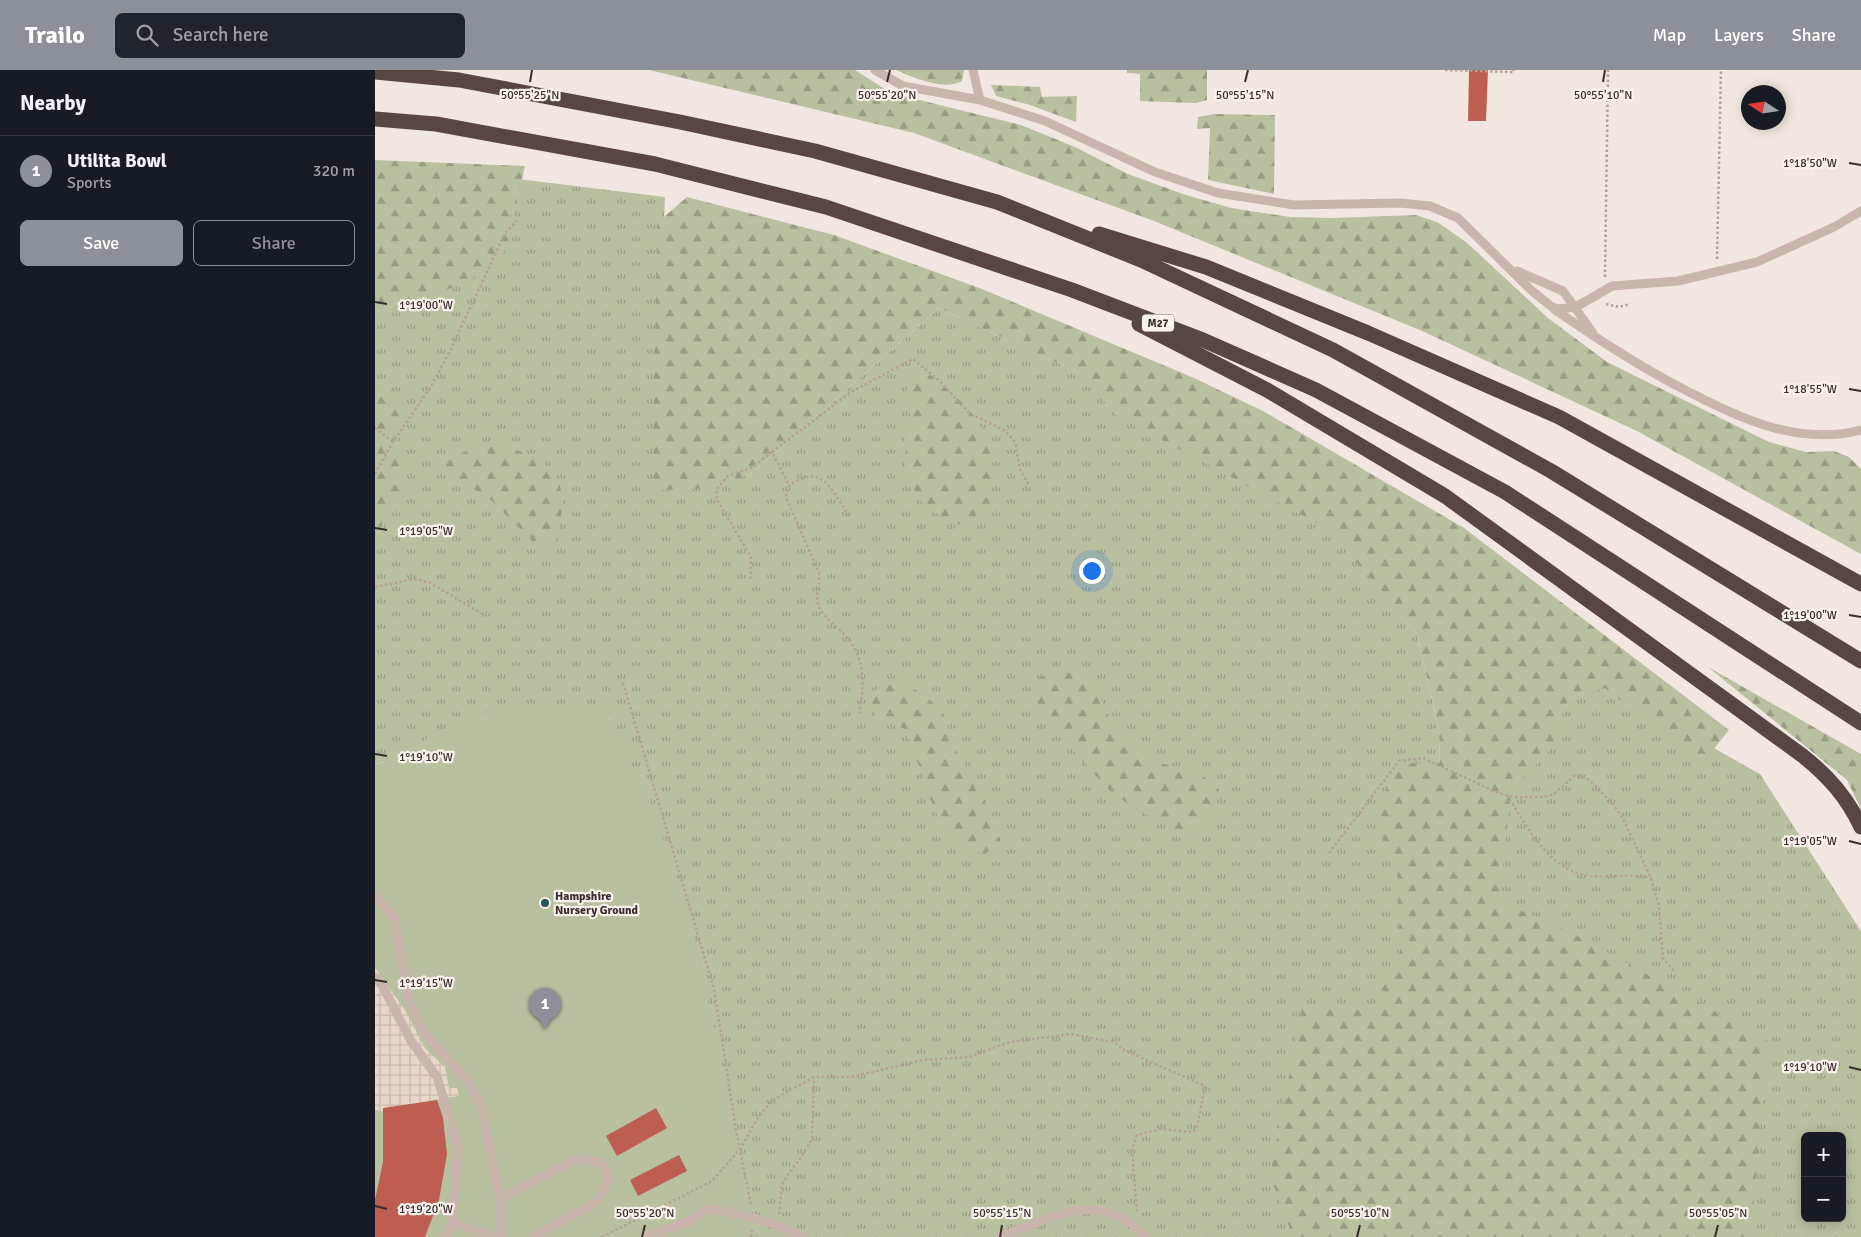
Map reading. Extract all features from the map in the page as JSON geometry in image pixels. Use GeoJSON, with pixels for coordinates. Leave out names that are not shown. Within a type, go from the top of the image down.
{"type":"FeatureCollection","features":[{"type":"Feature","properties":{"kind":"highway"},"geometry":{"type":"LineString","coordinates":[[375,72],[459,80],[689,124],[815,151],[997,202],[1206,267],[1368,333],[1550,413],[1861,584]]}},
{"type":"Feature","properties":{"kind":"highway","name":"M27"},"geometry":{"type":"LineString","coordinates":[[375,119],[435,124],[655,164],[826,208],[1071,290],[1203,340],[1316,390],[1496,488],[1861,723]]}},
{"type":"Feature","properties":{"kind":"highway"},"geometry":{"type":"LineString","coordinates":[[997,202],[1141,260],[1333,350],[1551,471],[1861,661]]}},
{"type":"Feature","properties":{"kind":"highway","name":"M27"},"geometry":{"type":"LineString","coordinates":[[1071,290],[1267,390],[1445,496],[1803,756],[1832,781],[1843,795],[1861,827]]}},
{"type":"Feature","properties":{"kind":"lane"},"geometry":{"type":"LineString","coordinates":[[875,70],[903,86],[980,100],[1045,120],[1155,172],[1218,193],[1294,205],[1400,203],[1430,206],[1459,218],[1531,290],[1612,349],[1644,369],[1731,414],[1768,428],[1810,435],[1860,431]]}},
{"type":"Feature","properties":{"kind":"lane"},"geometry":{"type":"LineString","coordinates":[[973,70],[980,100]]}},
{"type":"Feature","properties":{"kind":"lane"},"geometry":{"type":"LineString","coordinates":[[1552,307],[1559,309],[1576,307],[1605,288],[1618,285],[1678,281],[1720,273],[1772,256],[1861,211]]}},
{"type":"Feature","properties":{"kind":"lane"},"geometry":{"type":"LineString","coordinates":[[1506,264],[1531,278],[1563,292],[1576,307],[1590,329],[1612,349]]}},
{"type":"Feature","properties":{"kind":"lane"},"geometry":{"type":"LineString","coordinates":[[375,896],[394,916],[410,1004],[425,1032],[468,1081],[482,1107],[500,1199],[501,1237]]}},
{"type":"Feature","properties":{"kind":"lane"},"geometry":{"type":"LineString","coordinates":[[375,977],[382,984],[411,1040],[437,1077],[458,1145],[453,1223],[445,1237]]}},
{"type":"Feature","properties":{"kind":"lane"},"geometry":{"type":"LineString","coordinates":[[500,1199],[577,1159],[602,1163],[609,1178],[597,1202],[533,1237]]}},
{"type":"Feature","properties":{"kind":"lane"},"geometry":{"type":"LineString","coordinates":[[646,1237],[688,1222],[706,1209],[754,1217],[778,1225],[803,1237]]}},
{"type":"Feature","properties":{"kind":"lane"},"geometry":{"type":"LineString","coordinates":[[1000,1237],[1077,1209],[1107,1210],[1146,1237]]}},
{"type":"Feature","properties":{"kind":"lane"},"geometry":{"type":"LineString","coordinates":[[453,1223],[496,1237]]}},
{"type":"Feature","properties":{"kind":"path"},"geometry":{"type":"LineString","coordinates":[[1445,70],[1514,72],[1514,70]]}},
{"type":"Feature","properties":{"kind":"path"},"geometry":{"type":"LineString","coordinates":[[1608,70],[1604,303],[1610,307],[1631,304]]}},
{"type":"Feature","properties":{"kind":"path"},"geometry":{"type":"LineString","coordinates":[[1720,273],[1717,261],[1721,70]]}},
{"type":"Feature","properties":{"kind":"path"},"geometry":{"type":"LineString","coordinates":[[375,474],[393,442],[430,388],[451,350],[505,233],[517,221]]}},
{"type":"Feature","properties":{"kind":"path"},"geometry":{"type":"LineString","coordinates":[[751,579],[751,557],[717,500],[716,490],[728,476],[751,468],[851,392],[913,359],[940,382],[970,414],[1004,430],[1009,435],[1015,442],[1020,469],[1029,484]]}},
{"type":"Feature","properties":{"kind":"path"},"geometry":{"type":"LineString","coordinates":[[375,428],[393,442]]}},
{"type":"Feature","properties":{"kind":"path"},"geometry":{"type":"LineString","coordinates":[[772,452],[789,485],[786,497],[819,573],[820,581],[817,603],[829,621],[843,633],[854,648],[860,664],[864,682],[859,713]]}},
{"type":"Feature","properties":{"kind":"path"},"geometry":{"type":"LineString","coordinates":[[789,485],[804,477],[819,477],[826,481],[849,516]]}},
{"type":"Feature","properties":{"kind":"path"},"geometry":{"type":"LineString","coordinates":[[375,587],[416,579],[430,583],[486,616]]}},
{"type":"Feature","properties":{"kind":"path"},"geometry":{"type":"LineString","coordinates":[[623,683],[714,989],[740,1149],[754,1217],[751,1237]]}},
{"type":"Feature","properties":{"kind":"path"},"geometry":{"type":"LineString","coordinates":[[1329,853],[1399,761],[1423,758],[1507,795],[1529,798],[1554,794],[1574,776],[1581,776],[1589,780],[1613,804],[1622,817],[1651,878],[1659,906],[1663,958],[1676,973]]}},
{"type":"Feature","properties":{"kind":"path"},"geometry":{"type":"LineString","coordinates":[[1507,795],[1547,852],[1573,871],[1591,876],[1640,876],[1651,878]]}},
{"type":"Feature","properties":{"kind":"path"},"geometry":{"type":"LineString","coordinates":[[602,1237],[712,1181],[740,1149],[759,1116],[773,1100],[814,1077],[851,1077],[923,1060],[969,1057],[1009,1042],[1071,1034],[1114,1042],[1124,1050],[1202,1084],[1205,1091],[1197,1128],[1193,1132],[1160,1129],[1137,1135],[1134,1141],[1132,1149],[1138,1230]]}},
{"type":"Feature","properties":{"kind":"path"},"geometry":{"type":"LineString","coordinates":[[778,1225],[782,1185],[812,1139],[814,1077]]}},
{"type":"Feature","properties":{"kind":"green space"},"geometry":{"type":"Polygon","coordinates":[[[649,70],[855,70],[891,93],[1021,125],[1075,147],[1128,174],[1186,195],[1231,208],[1290,217],[1333,218],[1416,215],[1437,222],[1466,242],[1548,318],[1607,362],[1769,442],[1806,452],[1834,451],[1849,457],[1861,469],[1861,554],[1637,431],[1422,331],[1154,221],[914,133],[649,70]]]}},
{"type":"Feature","properties":{"kind":"green space"},"geometry":{"type":"Polygon","coordinates":[[[896,70],[964,70],[962,81],[947,85],[911,77],[896,70]]]}},
{"type":"Feature","properties":{"kind":"green space"},"geometry":{"type":"Polygon","coordinates":[[[1127,70],[1207,70],[1207,100],[1196,103],[1140,101],[1140,74],[1127,73],[1127,70]]]}},
{"type":"Feature","properties":{"kind":"green space"},"geometry":{"type":"Polygon","coordinates":[[[991,85],[1040,87],[1042,97],[1077,96],[1076,122],[1030,105],[996,96],[991,85]]]}},
{"type":"Feature","properties":{"kind":"green space"},"geometry":{"type":"Polygon","coordinates":[[[1214,114],[1275,115],[1274,194],[1208,180],[1210,128],[1197,129],[1198,117],[1214,114]]]}},
{"type":"Feature","properties":{"kind":"green space"},"geometry":{"type":"Polygon","coordinates":[[[375,160],[525,166],[506,250],[483,273],[429,298],[412,325],[402,301],[375,313],[375,160]]]}},
{"type":"Feature","properties":{"kind":"green space"},"geometry":{"type":"Polygon","coordinates":[[[502,177],[665,197],[653,490],[750,475],[939,308],[1377,510],[1364,570],[1417,634],[1439,730],[1440,763],[1568,699],[1605,687],[1760,774],[1861,931],[1861,1237],[750,1237],[384,762],[375,764],[375,313],[402,301],[502,177]]]}},
{"type":"Feature","properties":{"kind":"green space"},"geometry":{"type":"Polygon","coordinates":[[[687,197],[834,235],[982,289],[1194,378],[1263,411],[1464,528],[1729,730],[1702,764],[1605,688],[1568,699],[1550,750],[1511,791],[1499,901],[1574,934],[1768,1041],[1751,1237],[1293,1237],[1270,1175],[1302,1008],[1373,1008],[1400,953],[1398,875],[1378,824],[1394,764],[1440,763],[1439,730],[1417,634],[1330,530],[1117,416],[1079,373],[939,308],[750,475],[696,489],[653,490],[657,223],[687,197]]]}},
{"type":"Feature","properties":{"kind":"green space"},"geometry":{"type":"Polygon","coordinates":[[[925,371],[953,394],[976,418],[990,448],[992,465],[991,505],[971,527],[948,522],[918,499],[906,467],[905,439],[913,427],[906,395],[908,373],[925,371]]]}},
{"type":"Feature","properties":{"kind":"green space"},"geometry":{"type":"Polygon","coordinates":[[[385,386],[401,396],[402,411],[390,450],[407,458],[400,489],[387,516],[375,534],[375,392],[385,386]]]}},
{"type":"Feature","properties":{"kind":"green space"},"geometry":{"type":"Polygon","coordinates":[[[503,445],[540,461],[551,470],[558,480],[562,507],[557,546],[535,544],[489,498],[453,477],[442,463],[474,447],[503,445]]]}},
{"type":"Feature","properties":{"kind":"green space"},"geometry":{"type":"Polygon","coordinates":[[[1708,667],[1861,754],[1861,809],[1847,780],[1708,667]]]}},
{"type":"Feature","properties":{"kind":"green space"},"geometry":{"type":"Polygon","coordinates":[[[1065,672],[1085,675],[1097,684],[1104,709],[1125,740],[1161,763],[1200,774],[1219,789],[1213,811],[1200,828],[1188,838],[1131,806],[1110,791],[1052,727],[1034,696],[1034,680],[1047,674],[1065,672]]]}},
{"type":"Feature","properties":{"kind":"green space"},"geometry":{"type":"Polygon","coordinates":[[[902,683],[925,695],[943,713],[956,750],[993,817],[1000,842],[985,854],[964,850],[952,839],[935,811],[905,729],[875,717],[870,693],[887,685],[902,683]]]}},
{"type":"Feature","properties":{"kind":"green space"},"geometry":{"type":"Polygon","coordinates":[[[607,707],[656,819],[688,909],[740,1149],[754,1237],[375,1237],[375,764],[385,762],[474,713],[607,707]]]}},
{"type":"Feature","properties":{"kind":"shaded area"},"geometry":{"type":"Polygon","coordinates":[[[375,968],[405,1010],[425,1048],[445,1067],[449,1088],[457,1088],[459,1096],[428,1101],[423,1202],[437,1205],[425,1237],[397,1237],[383,1111],[375,1110],[375,968]]]}},
{"type":"Feature","properties":{"kind":"building"},"geometry":{"type":"Polygon","coordinates":[[[1469,70],[1488,70],[1486,121],[1468,121],[1469,70]]]}},
{"type":"Feature","properties":{"kind":"building"},"geometry":{"type":"Polygon","coordinates":[[[437,1100],[443,1118],[447,1154],[439,1200],[425,1237],[375,1237],[375,1200],[383,1162],[383,1108],[437,1100]]]}},
{"type":"Feature","properties":{"kind":"building"},"geometry":{"type":"Polygon","coordinates":[[[656,1108],[667,1128],[617,1156],[606,1136],[656,1108]]]}},
{"type":"Feature","properties":{"kind":"building"},"geometry":{"type":"Polygon","coordinates":[[[679,1155],[687,1171],[638,1196],[630,1180],[679,1155]]]}},
{"type":"Feature","properties":{"kind":"place","name":"Hampshire Nursery Ground"},"geometry":{"type":"Point","coordinates":[545,903]}},
{"type":"Feature","properties":{"kind":"place","name":"Utilita Bowl"},"geometry":{"type":"Point","coordinates":[545,1029]}}]}
